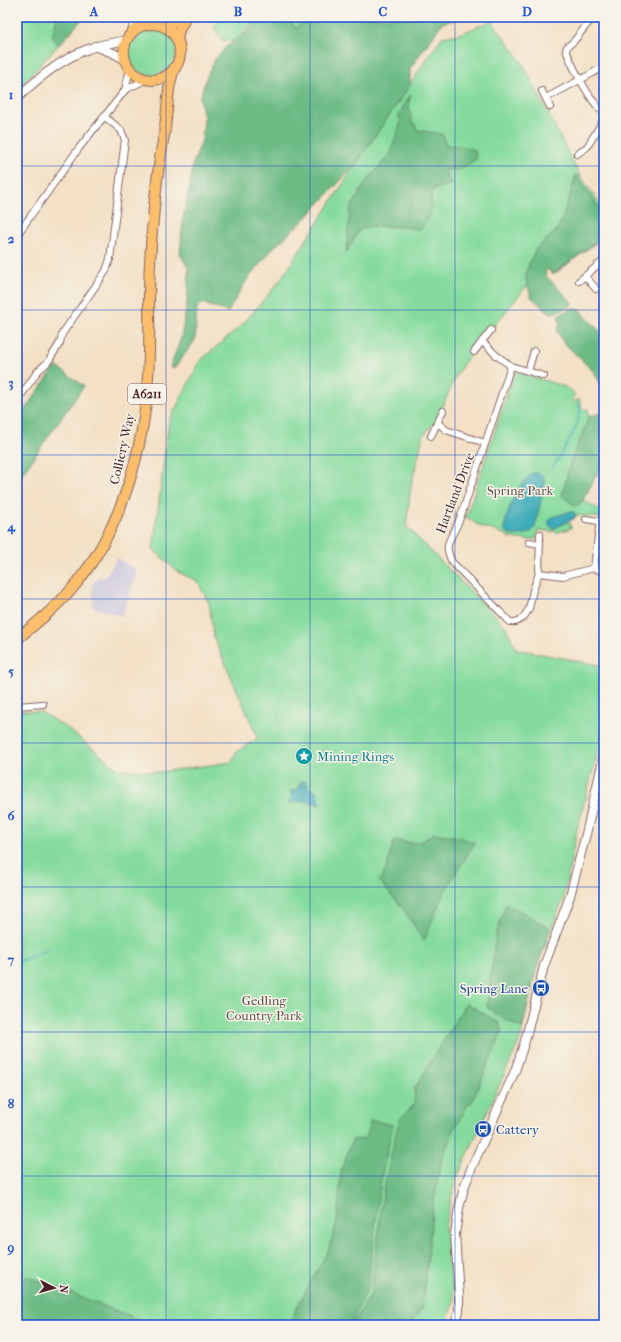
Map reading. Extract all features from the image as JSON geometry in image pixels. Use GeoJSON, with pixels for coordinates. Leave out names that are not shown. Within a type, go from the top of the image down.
{"type":"FeatureCollection","features":[{"type":"Feature","properties":{"kind":"main road"},"geometry":{"type":"LineString","coordinates":[[152,22],[166,27],[172,32],[177,39],[180,54],[175,67],[169,73],[163,77],[149,79],[137,75],[128,64],[124,52],[129,36],[140,26],[152,22],[171,23],[180,17]]}},
{"type":"Feature","properties":{"kind":"main road"},"geometry":{"type":"LineString","coordinates":[[177,39],[179,30],[186,17]]}},
{"type":"Feature","properties":{"kind":"main road","name":"Colliery Way"},"geometry":{"type":"LineString","coordinates":[[17,639],[48,614],[62,600],[76,584],[98,552],[118,514],[136,458],[144,419],[148,377],[151,250],[159,164],[170,78],[175,67]]}},
{"type":"Feature","properties":{"kind":"main road","name":"Colliery Way"},"geometry":{"type":"LineString","coordinates":[[149,79],[157,82],[163,88],[167,108]]}},
{"type":"Feature","properties":{"kind":"street"},"geometry":{"type":"LineString","coordinates":[[17,98],[39,78],[57,65],[95,46],[129,36],[136,17]]}},
{"type":"Feature","properties":{"kind":"street"},"geometry":{"type":"LineString","coordinates":[[596,24],[592,18],[566,50],[594,104],[604,113]]}},
{"type":"Feature","properties":{"kind":"street"},"geometry":{"type":"LineString","coordinates":[[95,46],[113,53],[128,64],[125,90]]}},
{"type":"Feature","properties":{"kind":"street"},"geometry":{"type":"LineString","coordinates":[[546,98],[581,80],[603,64]]}},
{"type":"Feature","properties":{"kind":"street"},"geometry":{"type":"LineString","coordinates":[[17,235],[79,148],[125,90],[149,79]]}},
{"type":"Feature","properties":{"kind":"street"},"geometry":{"type":"LineString","coordinates":[[542,91],[550,107]]}},
{"type":"Feature","properties":{"kind":"street"},"geometry":{"type":"LineString","coordinates":[[17,400],[38,371],[48,362],[60,343],[62,334],[106,271],[110,259],[125,140],[121,130],[105,116]]}},
{"type":"Feature","properties":{"kind":"street"},"geometry":{"type":"LineString","coordinates":[[577,154],[589,149],[604,119]]}},
{"type":"Feature","properties":{"kind":"street"},"geometry":{"type":"LineString","coordinates":[[578,281],[604,260]]}},
{"type":"Feature","properties":{"kind":"street"},"geometry":{"type":"LineString","coordinates":[[585,276],[596,289]]}},
{"type":"Feature","properties":{"kind":"street"},"geometry":{"type":"LineString","coordinates":[[474,352],[491,330]]}},
{"type":"Feature","properties":{"kind":"street"},"geometry":{"type":"LineString","coordinates":[[482,341],[499,358],[511,366],[544,376]]}},
{"type":"Feature","properties":{"kind":"street"},"geometry":{"type":"LineString","coordinates":[[528,371],[534,351]]}},
{"type":"Feature","properties":{"kind":"street","name":"Hartland Drive"},"geometry":{"type":"LineString","coordinates":[[511,366],[464,507],[457,526],[448,540],[447,552],[452,562],[510,622],[516,622],[523,618],[529,609],[533,590],[539,573]]}},
{"type":"Feature","properties":{"kind":"street"},"geometry":{"type":"LineString","coordinates":[[431,436],[443,411]]}},
{"type":"Feature","properties":{"kind":"street"},"geometry":{"type":"LineString","coordinates":[[438,423],[446,430],[485,443]]}},
{"type":"Feature","properties":{"kind":"street"},"geometry":{"type":"LineString","coordinates":[[586,518],[602,521],[594,568]]}},
{"type":"Feature","properties":{"kind":"street"},"geometry":{"type":"LineString","coordinates":[[540,534],[539,573],[563,576],[594,568],[604,572]]}},
{"type":"Feature","properties":{"kind":"street"},"geometry":{"type":"LineString","coordinates":[[529,542],[540,544]]}},
{"type":"Feature","properties":{"kind":"street"},"geometry":{"type":"LineString","coordinates":[[17,706],[43,704]]}},
{"type":"Feature","properties":{"kind":"street"},"geometry":{"type":"LineString","coordinates":[[455,1325],[459,1311],[459,1296],[455,1234],[464,1188],[515,1071],[525,1041],[544,966],[570,896],[604,755]]}},
{"type":"Feature","properties":{"kind":"shaded area"},"geometry":{"type":"Polygon","coordinates":[[[117,558],[137,571],[122,616],[92,607],[94,601],[93,587],[91,586],[99,576],[104,579],[117,558]]]}},
{"type":"Feature","properties":{"kind":"green space"},"geometry":{"type":"Polygon","coordinates":[[[17,17],[84,17],[17,90],[17,17]]]}},
{"type":"Feature","properties":{"kind":"green space"},"geometry":{"type":"Polygon","coordinates":[[[57,17],[84,17],[59,45],[52,38],[57,17]]]}},
{"type":"Feature","properties":{"kind":"green space"},"geometry":{"type":"Polygon","coordinates":[[[220,17],[256,17],[237,42],[222,40],[214,27],[220,17]]]}},
{"type":"Feature","properties":{"kind":"green space"},"geometry":{"type":"Polygon","coordinates":[[[257,17],[285,17],[296,28],[308,17],[477,17],[460,18],[442,23],[410,69],[410,85],[356,164],[304,220],[274,247],[246,281],[228,312],[202,303],[197,308],[195,340],[174,369],[170,367],[181,338],[187,303],[189,269],[180,254],[183,218],[189,193],[193,164],[202,140],[204,119],[200,98],[207,76],[215,59],[227,46],[247,32],[257,17]]]}},
{"type":"Feature","properties":{"kind":"green space"},"geometry":{"type":"Polygon","coordinates":[[[285,17],[308,17],[296,28],[285,17]]]}},
{"type":"Feature","properties":{"kind":"green space"},"geometry":{"type":"Polygon","coordinates":[[[477,17],[498,17],[494,19],[477,17]]]}},
{"type":"Feature","properties":{"kind":"green space","name":"Gedling Country Park"},"geometry":{"type":"Polygon","coordinates":[[[492,21],[522,62],[579,174],[604,210],[604,237],[553,275],[547,269],[525,288],[466,360],[457,374],[437,419],[423,436],[411,486],[406,526],[506,627],[516,649],[604,666],[604,729],[577,830],[563,900],[536,970],[520,1040],[455,1182],[445,1226],[454,1301],[445,1325],[17,1325],[17,710],[41,712],[68,729],[118,769],[160,772],[232,762],[236,752],[258,738],[214,638],[209,603],[197,581],[178,572],[153,549],[169,421],[200,361],[243,324],[279,282],[356,164],[442,37],[459,34],[492,21]]]}},
{"type":"Feature","properties":{"kind":"green space"},"geometry":{"type":"Polygon","coordinates":[[[147,27],[157,27],[169,34],[176,46],[176,56],[169,68],[157,75],[147,75],[139,71],[132,64],[128,56],[128,46],[132,38],[139,31],[147,27]]]}},
{"type":"Feature","properties":{"kind":"green space"},"geometry":{"type":"Polygon","coordinates":[[[410,95],[409,105],[412,123],[416,126],[417,130],[442,134],[446,145],[460,146],[475,150],[476,159],[459,170],[444,170],[451,184],[432,190],[430,215],[421,229],[371,226],[359,230],[346,253],[350,210],[366,182],[391,153],[401,121],[398,116],[410,95]]]}},
{"type":"Feature","properties":{"kind":"green space"},"geometry":{"type":"Polygon","coordinates":[[[576,175],[604,215],[604,236],[553,274],[548,269],[545,271],[546,276],[572,302],[571,306],[552,313],[531,297],[526,280],[526,271],[536,249],[556,231],[563,217],[576,175]]]}},
{"type":"Feature","properties":{"kind":"green space"},"geometry":{"type":"Polygon","coordinates":[[[573,308],[580,310],[604,336],[604,389],[593,371],[563,342],[557,331],[560,323],[558,315],[573,308]]]}},
{"type":"Feature","properties":{"kind":"green space"},"geometry":{"type":"Polygon","coordinates":[[[56,366],[84,386],[17,481],[17,420],[56,366]]]}},
{"type":"Feature","properties":{"kind":"green space","name":"Spring Park"},"geometry":{"type":"Polygon","coordinates":[[[517,372],[563,386],[572,391],[575,395],[572,398],[574,402],[579,399],[583,410],[588,409],[589,417],[570,464],[582,502],[583,500],[604,512],[604,518],[576,515],[575,518],[569,521],[571,528],[556,533],[556,531],[553,530],[553,532],[538,530],[536,539],[529,540],[509,538],[507,535],[480,526],[466,517],[514,374],[517,372]]]}},
{"type":"Feature","properties":{"kind":"green space"},"geometry":{"type":"Polygon","coordinates":[[[604,412],[604,461],[582,502],[575,506],[562,496],[570,464],[589,417],[604,412]]]}},
{"type":"Feature","properties":{"kind":"green space"},"geometry":{"type":"Polygon","coordinates":[[[434,833],[459,837],[475,843],[444,892],[424,941],[404,910],[379,881],[386,870],[394,840],[415,843],[434,833]]]}},
{"type":"Feature","properties":{"kind":"green space"},"geometry":{"type":"Polygon","coordinates":[[[506,903],[551,929],[536,970],[522,1028],[503,1019],[487,1007],[496,935],[506,903]]]}},
{"type":"Feature","properties":{"kind":"green space"},"geometry":{"type":"Polygon","coordinates":[[[466,1003],[499,1023],[502,1032],[472,1102],[468,1105],[455,1127],[442,1158],[433,1205],[423,1307],[409,1325],[352,1325],[371,1294],[383,1193],[399,1120],[414,1105],[415,1088],[466,1003]]]}},
{"type":"Feature","properties":{"kind":"green space"},"geometry":{"type":"Polygon","coordinates":[[[371,1120],[393,1125],[379,1193],[368,1288],[350,1325],[289,1325],[297,1307],[328,1251],[337,1222],[341,1171],[352,1140],[365,1139],[371,1120]]]}},
{"type":"Feature","properties":{"kind":"green space"},"geometry":{"type":"Polygon","coordinates":[[[27,1276],[149,1325],[17,1325],[17,1295],[27,1276]]]}},
{"type":"Feature","properties":{"kind":"water"},"geometry":{"type":"Polygon","coordinates":[[[533,473],[538,473],[541,475],[545,482],[535,527],[528,533],[511,535],[504,530],[507,515],[518,490],[533,473]]]}},
{"type":"Feature","properties":{"kind":"water"},"geometry":{"type":"Polygon","coordinates":[[[571,511],[575,513],[575,518],[555,528],[552,528],[549,525],[549,520],[553,517],[571,511]]]}},
{"type":"Feature","properties":{"kind":"water"},"geometry":{"type":"Polygon","coordinates":[[[304,780],[308,784],[308,788],[316,792],[321,805],[306,801],[288,803],[292,798],[291,790],[297,790],[300,786],[299,784],[304,780]]]}},
{"type":"Feature","properties":{"kind":"waterway"},"geometry":{"type":"LineString","coordinates":[[552,469],[569,441],[579,419],[580,412],[578,403]]}},
{"type":"Feature","properties":{"kind":"waterway"},"geometry":{"type":"LineString","coordinates":[[17,962],[50,949]]}},
{"type":"Feature","properties":{"kind":"place","name":"Mining Rings"},"geometry":{"type":"Point","coordinates":[304,756]}},
{"type":"Feature","properties":{"kind":"place","name":"Spring Lane"},"geometry":{"type":"Point","coordinates":[541,988]}},
{"type":"Feature","properties":{"kind":"place","name":"Cattery"},"geometry":{"type":"Point","coordinates":[483,1129]}}]}
